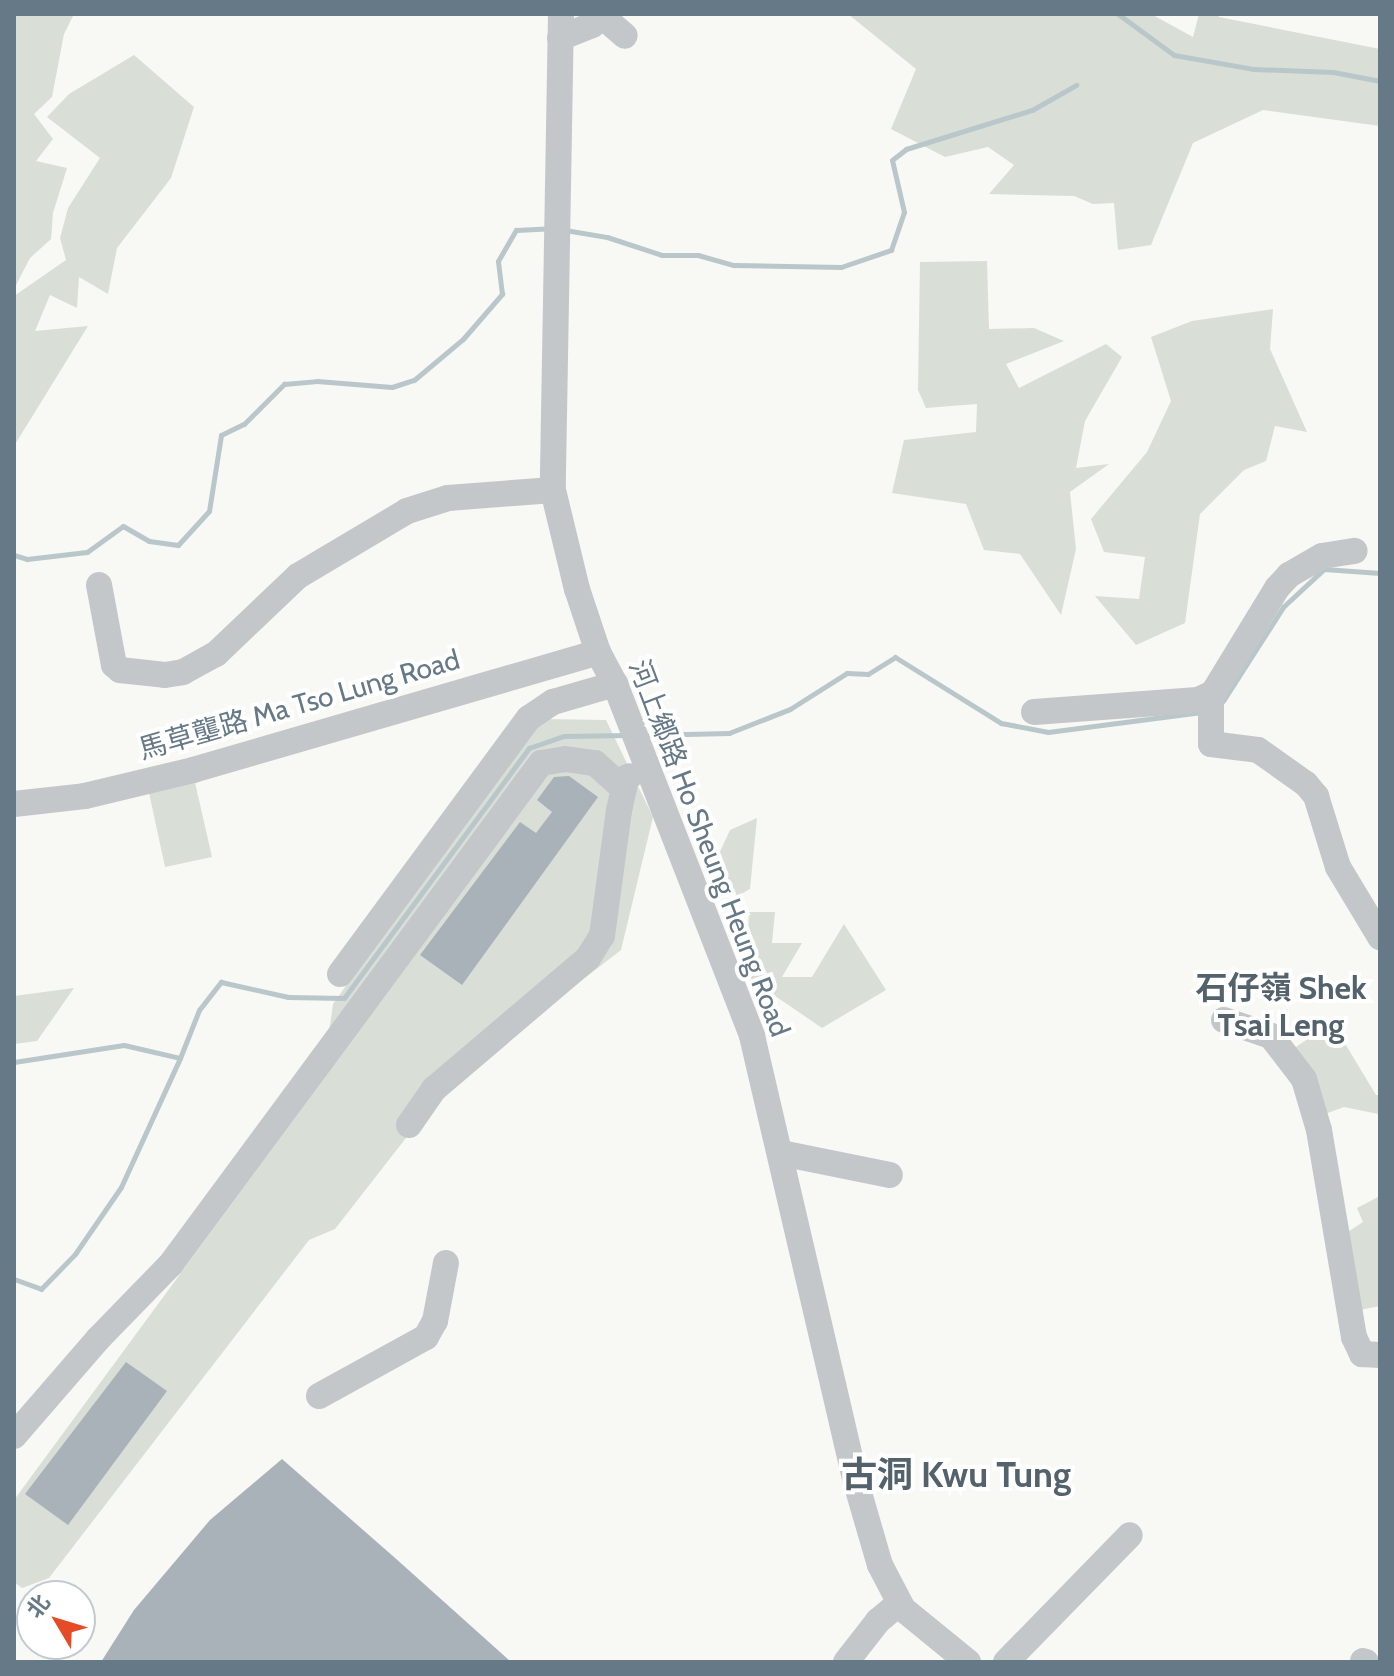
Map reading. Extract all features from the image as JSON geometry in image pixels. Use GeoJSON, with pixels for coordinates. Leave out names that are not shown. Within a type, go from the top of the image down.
{"type":"FeatureCollection","features":[{"type":"Feature","properties":{"kind":"street"},"geometry":{"type":"LineString","coordinates":[[560,26],[592,25],[603,15],[625,36]]}},
{"type":"Feature","properties":{"kind":"street","name":"河上鄉路 Ho Sheung Heung Road"},"geometry":{"type":"LineString","coordinates":[[560,26],[553,490],[577,589],[598,652],[615,684],[752,1036],[857,1486],[880,1565],[898,1604],[968,1662]]}},
{"type":"Feature","properties":{"kind":"street"},"geometry":{"type":"LineString","coordinates":[[99,585],[114,665],[120,670],[165,675],[183,672],[216,654],[298,576],[407,511],[448,498],[553,490]]}},
{"type":"Feature","properties":{"kind":"street"},"geometry":{"type":"LineString","coordinates":[[1034,712],[1198,700],[1211,694],[1223,683],[1277,588],[1289,575],[1322,556],[1355,551]]}},
{"type":"Feature","properties":{"kind":"street","name":"馬草壟路 Ma Tso Lung Road"},"geometry":{"type":"LineString","coordinates":[[14,804],[85,796],[193,770],[598,652]]}},
{"type":"Feature","properties":{"kind":"street"},"geometry":{"type":"LineString","coordinates":[[340,974],[529,718],[553,702],[615,684]]}},
{"type":"Feature","properties":{"kind":"street"},"geometry":{"type":"LineString","coordinates":[[1211,694],[1211,744],[1258,750],[1306,784],[1316,796],[1338,867],[1380,937]]}},
{"type":"Feature","properties":{"kind":"street"},"geometry":{"type":"LineString","coordinates":[[14,1436],[98,1339],[171,1264],[541,763],[565,759],[595,763],[624,789]]}},
{"type":"Feature","properties":{"kind":"street"},"geometry":{"type":"LineString","coordinates":[[409,1125],[434,1089],[588,958],[602,936],[626,778],[647,767]]}},
{"type":"Feature","properties":{"kind":"street"},"geometry":{"type":"LineString","coordinates":[[1224,1020],[1271,1036],[1304,1079],[1319,1130],[1354,1337],[1362,1354],[1380,1355]]}},
{"type":"Feature","properties":{"kind":"street"},"geometry":{"type":"LineString","coordinates":[[781,1153],[890,1175]]}},
{"type":"Feature","properties":{"kind":"street"},"geometry":{"type":"LineString","coordinates":[[319,1396],[426,1337],[435,1321],[446,1263]]}},
{"type":"Feature","properties":{"kind":"street"},"geometry":{"type":"LineString","coordinates":[[1006,1662],[1130,1535]]}},
{"type":"Feature","properties":{"kind":"street"},"geometry":{"type":"LineString","coordinates":[[846,1662],[878,1621],[898,1604]]}},
{"type":"Feature","properties":{"kind":"shaded area"},"geometry":{"type":"Polygon","coordinates":[[[14,14],[74,14],[64,34],[52,97],[34,114],[53,139],[36,161],[67,168],[53,213],[51,239],[30,258],[14,289],[14,14]]]}},
{"type":"Feature","properties":{"kind":"shaded area"},"geometry":{"type":"Polygon","coordinates":[[[848,14],[1151,14],[1193,37],[1199,14],[1219,14],[1219,17],[1380,49],[1380,126],[1263,110],[1193,143],[1151,245],[1118,250],[1114,203],[1093,204],[1074,196],[989,194],[1014,165],[988,147],[945,157],[891,129],[916,69],[848,14]]]}},
{"type":"Feature","properties":{"kind":"shaded area"},"geometry":{"type":"Polygon","coordinates":[[[134,55],[194,107],[171,178],[117,248],[108,294],[79,277],[77,308],[50,295],[35,331],[88,326],[14,446],[14,296],[66,260],[60,238],[68,208],[100,158],[47,117],[69,94],[134,55]]]}},
{"type":"Feature","properties":{"kind":"shaded area"},"geometry":{"type":"Polygon","coordinates":[[[987,261],[989,329],[1034,328],[1064,341],[1006,364],[1019,388],[1106,344],[1122,357],[1085,421],[1076,468],[1109,464],[1070,492],[1076,549],[1061,615],[1020,554],[984,550],[966,504],[892,493],[904,440],[976,432],[977,404],[926,408],[918,390],[920,262],[987,261]]]}},
{"type":"Feature","properties":{"kind":"shaded area"},"geometry":{"type":"Polygon","coordinates":[[[1273,309],[1270,349],[1307,432],[1275,426],[1266,461],[1244,470],[1200,514],[1185,623],[1136,645],[1095,596],[1139,599],[1145,557],[1104,552],[1091,519],[1147,452],[1171,401],[1151,337],[1192,321],[1273,309]]]}},
{"type":"Feature","properties":{"kind":"shaded area"},"geometry":{"type":"Polygon","coordinates":[[[543,719],[606,720],[653,817],[621,950],[448,1084],[335,1229],[309,1240],[49,1578],[16,1580],[16,1584],[14,1500],[322,1081],[333,1004],[520,742],[543,719]]]}},
{"type":"Feature","properties":{"kind":"shaded area"},"geometry":{"type":"Polygon","coordinates":[[[194,778],[212,857],[165,867],[148,788],[194,778]]]}},
{"type":"Feature","properties":{"kind":"shaded area"},"geometry":{"type":"Polygon","coordinates":[[[757,818],[750,889],[736,897],[718,856],[730,830],[757,818]]]}},
{"type":"Feature","properties":{"kind":"shaded area"},"geometry":{"type":"Polygon","coordinates":[[[749,912],[775,912],[772,943],[802,943],[782,977],[812,977],[844,924],[886,990],[822,1028],[746,976],[749,912]]]}},
{"type":"Feature","properties":{"kind":"shaded area"},"geometry":{"type":"Polygon","coordinates":[[[74,988],[37,1041],[14,1044],[14,996],[74,988]]]}},
{"type":"Feature","properties":{"kind":"shaded area"},"geometry":{"type":"Polygon","coordinates":[[[1327,1026],[1335,1027],[1376,1095],[1380,1095],[1380,1119],[1378,1114],[1344,1107],[1314,1118],[1278,1059],[1327,1026]]]}},
{"type":"Feature","properties":{"kind":"shaded area"},"geometry":{"type":"Polygon","coordinates":[[[1380,1196],[1380,1306],[1355,1311],[1331,1243],[1363,1222],[1357,1208],[1380,1196]]]}},
{"type":"Feature","properties":{"kind":"building"},"geometry":{"type":"Polygon","coordinates":[[[569,776],[598,797],[462,985],[420,955],[520,822],[536,833],[552,812],[537,800],[554,777],[569,776]]]}},
{"type":"Feature","properties":{"kind":"building"},"geometry":{"type":"Polygon","coordinates":[[[126,1362],[167,1391],[68,1525],[25,1494],[126,1362]]]}},
{"type":"Feature","properties":{"kind":"building"},"geometry":{"type":"Polygon","coordinates":[[[282,1459],[511,1662],[101,1662],[134,1610],[210,1520],[282,1459]]]}},
{"type":"Feature","properties":{"kind":"waterway"},"geometry":{"type":"LineString","coordinates":[[1118,14],[1174,55],[1253,69],[1333,72],[1380,81]]}},
{"type":"Feature","properties":{"kind":"waterway"},"geometry":{"type":"LineString","coordinates":[[565,230],[607,237],[662,255],[698,255],[734,265],[841,267],[891,250],[904,212],[892,160],[906,149],[1032,110],[1076,85]]}},
{"type":"Feature","properties":{"kind":"waterway"},"geometry":{"type":"LineString","coordinates":[[14,555],[27,559],[87,552],[123,526],[149,541],[178,545],[209,511],[221,435],[244,424],[284,384],[317,381],[392,387],[414,380],[463,339],[502,294],[498,261],[516,230],[551,228]]}},
{"type":"Feature","properties":{"kind":"waterway"},"geometry":{"type":"LineString","coordinates":[[1223,701],[1283,607],[1324,569],[1380,573]]}},
{"type":"Feature","properties":{"kind":"waterway"},"geometry":{"type":"LineString","coordinates":[[645,735],[729,733],[790,709],[847,673],[868,674],[895,657],[1001,723],[1048,732],[1202,712]]}},
{"type":"Feature","properties":{"kind":"waterway"},"geometry":{"type":"LineString","coordinates":[[14,1062],[124,1045],[180,1058],[199,1010],[221,982],[288,997],[344,998],[529,748],[564,736],[627,735]]}},
{"type":"Feature","properties":{"kind":"waterway"},"geometry":{"type":"LineString","coordinates":[[14,1279],[41,1289],[75,1254],[121,1187],[180,1058]]}},
{"type":"Feature","properties":{"kind":"district","name":"石仔嶺 Shek Tsai Leng"},"geometry":{"type":"Point","coordinates":[1281,1008]}},
{"type":"Feature","properties":{"kind":"district","name":"古洞 Kwu Tung"},"geometry":{"type":"Point","coordinates":[956,1475]}}]}
